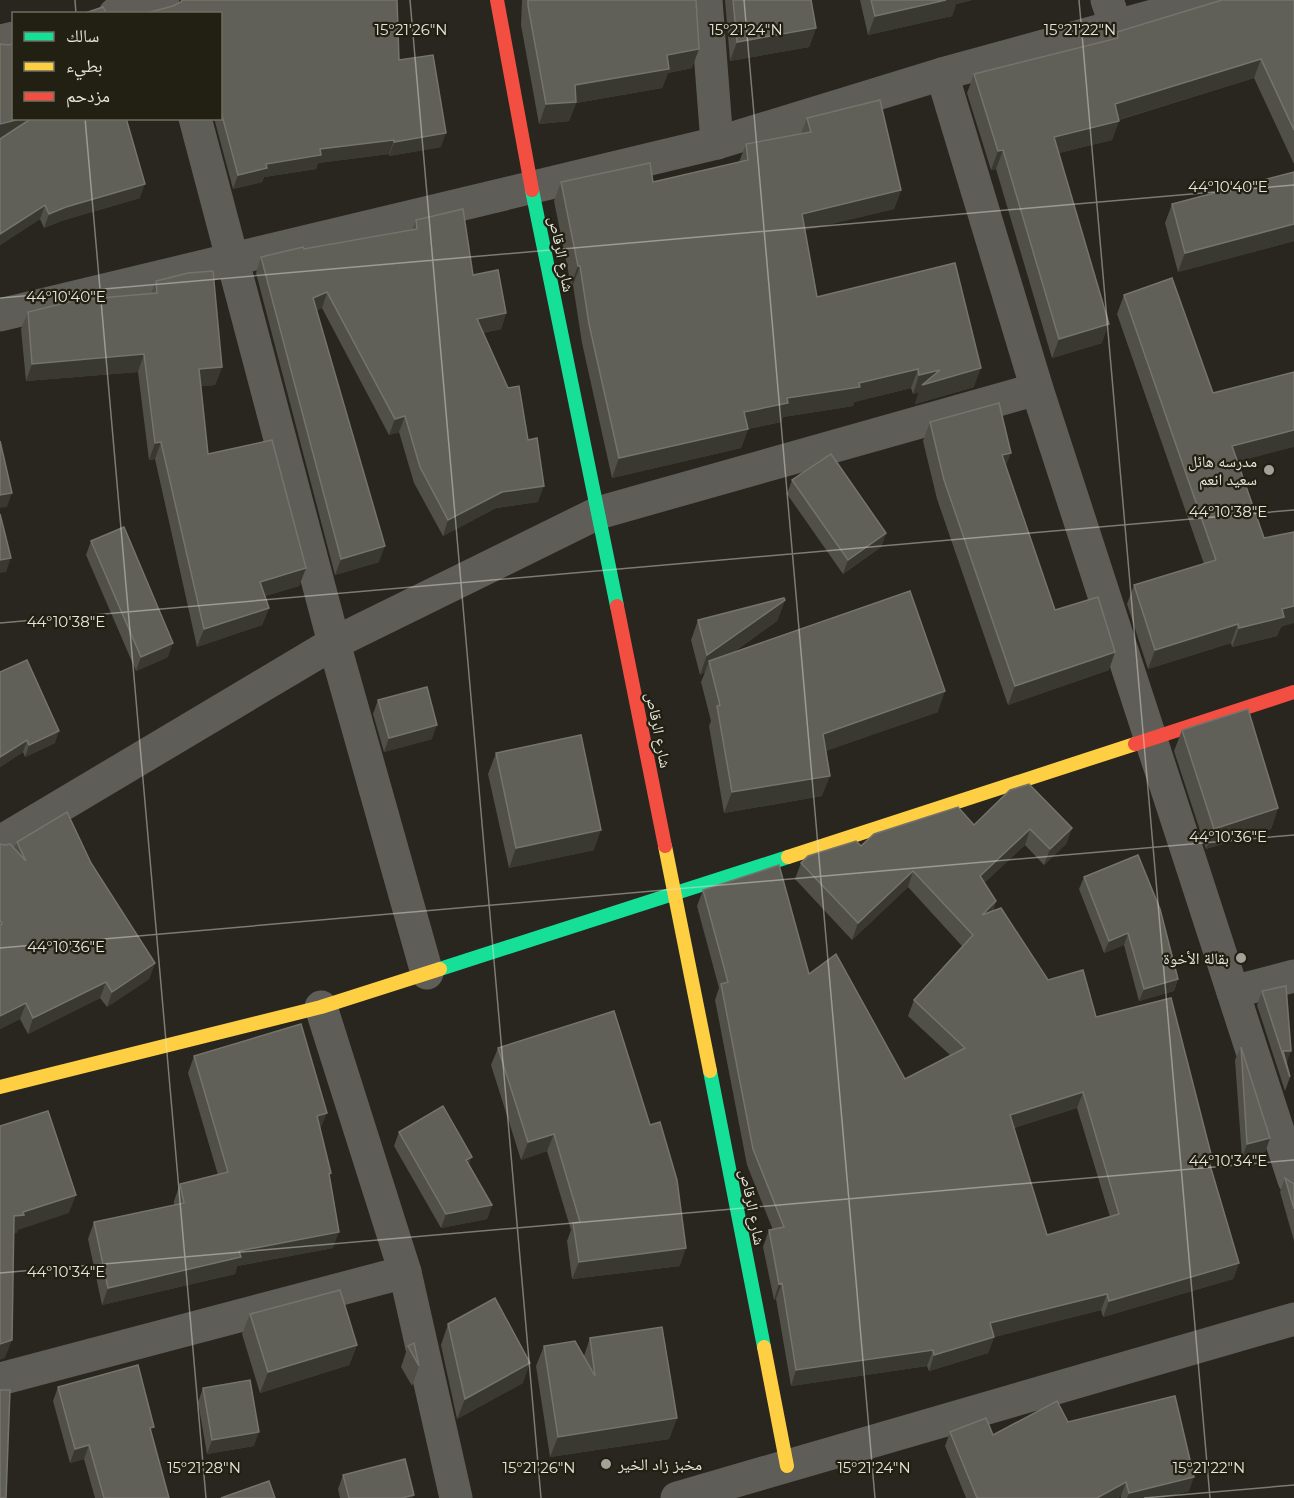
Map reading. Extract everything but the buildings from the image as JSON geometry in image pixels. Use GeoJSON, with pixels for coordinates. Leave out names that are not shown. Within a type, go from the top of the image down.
{"type":"FeatureCollection","features":[{"type":"Feature","properties":{"kind":"street","name":"شارع الرقاص"},"geometry":{"type":"LineString","coordinates":[[497,0],[532,188],[788,1466]]}},
{"type":"Feature","properties":{"kind":"street"},"geometry":{"type":"LineString","coordinates":[[706,0],[717,143]]}},
{"type":"Feature","properties":{"kind":"street"},"geometry":{"type":"LineString","coordinates":[[0,315],[717,143],[942,74],[1111,13],[1211,0]]}},
{"type":"Feature","properties":{"kind":"street"},"geometry":{"type":"LineString","coordinates":[[126,12],[164,5]]}},
{"type":"Feature","properties":{"kind":"street"},"geometry":{"type":"LineString","coordinates":[[942,74],[1037,389],[1294,1180]]}},
{"type":"Feature","properties":{"kind":"street"},"geometry":{"type":"LineString","coordinates":[[196,120],[334,643],[427,973]]}},
{"type":"Feature","properties":{"kind":"street"},"geometry":{"type":"LineString","coordinates":[[0,842],[334,643],[598,513],[1037,389]]}},
{"type":"Feature","properties":{"kind":"street"},"geometry":{"type":"LineString","coordinates":[[0,1087],[321,1006],[675,894],[1294,692]]}},
{"type":"Feature","properties":{"kind":"street"},"geometry":{"type":"LineString","coordinates":[[1233,992],[1294,976]]}},
{"type":"Feature","properties":{"kind":"street"},"geometry":{"type":"LineString","coordinates":[[321,1006],[405,1272],[456,1498]]}},
{"type":"Feature","properties":{"kind":"street"},"geometry":{"type":"LineString","coordinates":[[0,1379],[405,1272]]}},
{"type":"Feature","properties":{"kind":"street"},"geometry":{"type":"LineString","coordinates":[[677,1498],[1294,1319]]}},
{"type":"Feature","properties":{"kind":"traffic: fast"},"geometry":{"type":"LineString","coordinates":[[532,190],[617,606]]}},
{"type":"Feature","properties":{"kind":"traffic: fast"},"geometry":{"type":"LineString","coordinates":[[440,969],[788,857]]}},
{"type":"Feature","properties":{"kind":"traffic: fast"},"geometry":{"type":"LineString","coordinates":[[710,1071],[764,1347]]}},
{"type":"Feature","properties":{"kind":"traffic: slow"},"geometry":{"type":"LineString","coordinates":[[788,857],[1135,744]]}},
{"type":"Feature","properties":{"kind":"traffic: slow"},"geometry":{"type":"LineString","coordinates":[[665,846],[710,1071]]}},
{"type":"Feature","properties":{"kind":"traffic: slow"},"geometry":{"type":"LineString","coordinates":[[0,1087],[321,1007],[440,969]]}},
{"type":"Feature","properties":{"kind":"traffic: slow"},"geometry":{"type":"LineString","coordinates":[[764,1347],[787,1466]]}},
{"type":"Feature","properties":{"kind":"traffic: jam"},"geometry":{"type":"LineString","coordinates":[[497,0],[532,190]]}},
{"type":"Feature","properties":{"kind":"traffic: jam"},"geometry":{"type":"LineString","coordinates":[[617,606],[665,846]]}},
{"type":"Feature","properties":{"kind":"traffic: jam"},"geometry":{"type":"LineString","coordinates":[[1135,744],[1294,692]]}},
{"type":"Feature","properties":{"kind":"place","name":"مدرسه هائل سعيد انعم"},"geometry":{"type":"Point","coordinates":[1269,470]}},
{"type":"Feature","properties":{"kind":"place","name":"بقالة الأخوة"},"geometry":{"type":"Point","coordinates":[1241,958]}},
{"type":"Feature","properties":{"kind":"place","name":"مخبز زاد الخير"},"geometry":{"type":"Point","coordinates":[606,1464]}}]}
